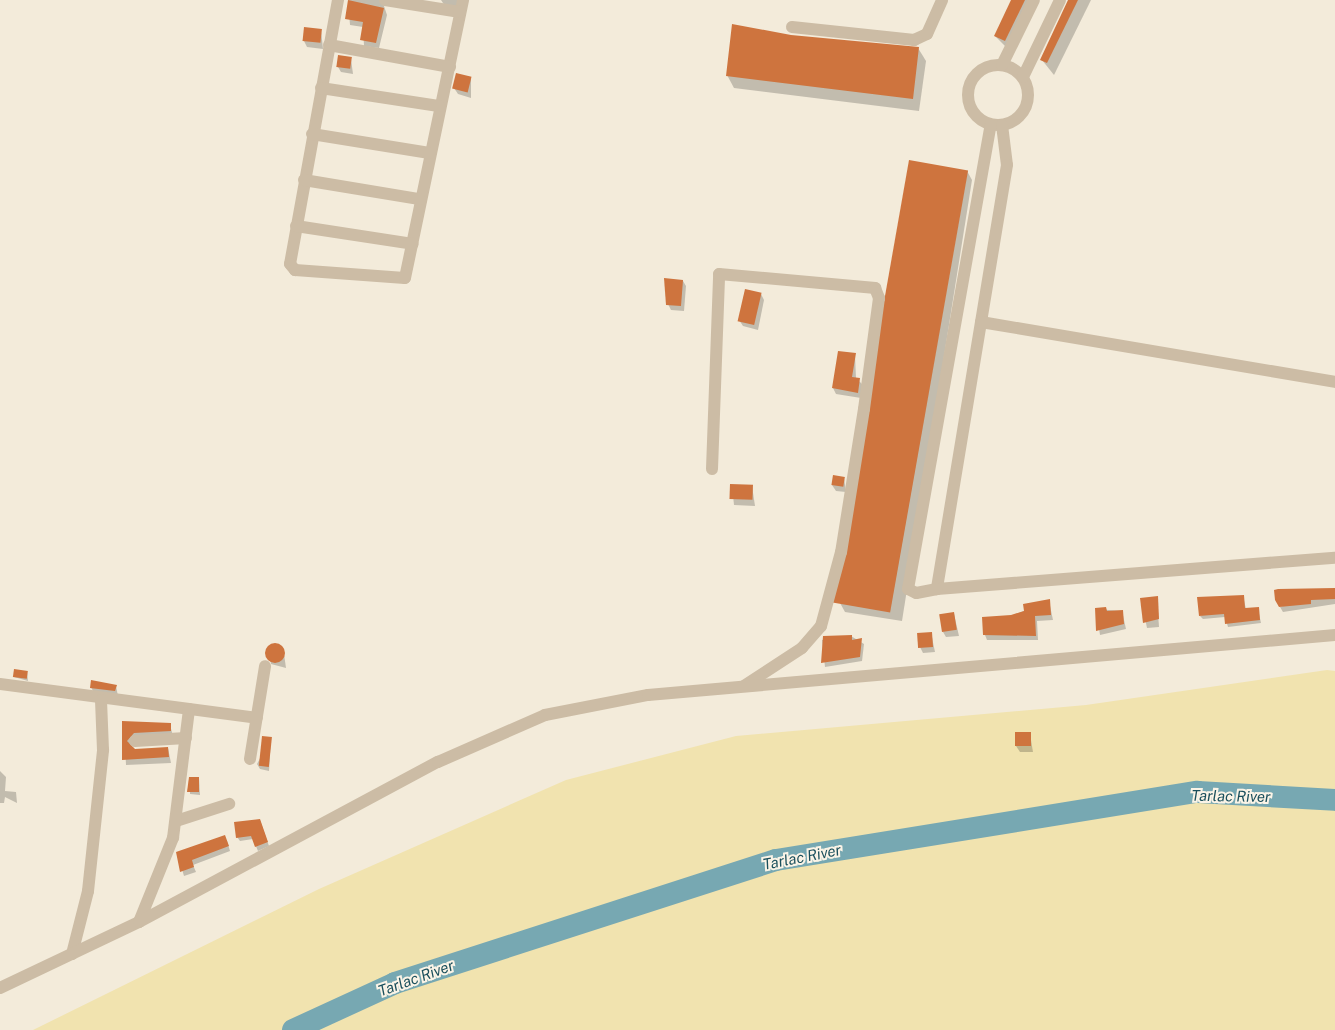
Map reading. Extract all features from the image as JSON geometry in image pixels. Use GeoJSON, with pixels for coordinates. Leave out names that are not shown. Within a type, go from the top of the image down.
{"type":"FeatureCollection","features":[{"type":"Feature","properties":{"kind":"street"},"geometry":{"type":"LineString","coordinates":[[338,0],[312,134],[290,264],[295,270],[405,278],[413,244],[418,199],[439,106],[450,67],[462,6],[384,0]]}},
{"type":"Feature","properties":{"kind":"street"},"geometry":{"type":"LineString","coordinates":[[792,27],[914,40],[927,34],[942,0]]}},
{"type":"Feature","properties":{"kind":"street"},"geometry":{"type":"LineString","coordinates":[[1002,65],[1034,0]]}},
{"type":"Feature","properties":{"kind":"street"},"geometry":{"type":"LineString","coordinates":[[1023,76],[1060,0]]}},
{"type":"Feature","properties":{"kind":"street"},"geometry":{"type":"LineString","coordinates":[[329,45],[450,67]]}},
{"type":"Feature","properties":{"kind":"street"},"geometry":{"type":"LineString","coordinates":[[1002,65],[1023,76],[1028,91],[1026,107],[1017,119],[997,125],[976,117],[968,102],[969,85],[978,71],[1002,65]]}},
{"type":"Feature","properties":{"kind":"street"},"geometry":{"type":"LineString","coordinates":[[321,88],[439,106]]}},
{"type":"Feature","properties":{"kind":"street"},"geometry":{"type":"LineString","coordinates":[[937,589],[1007,165],[997,125]]}},
{"type":"Feature","properties":{"kind":"street"},"geometry":{"type":"LineString","coordinates":[[997,125],[908,589],[916,593],[937,589],[1335,558]]}},
{"type":"Feature","properties":{"kind":"street"},"geometry":{"type":"LineString","coordinates":[[312,134],[429,153]]}},
{"type":"Feature","properties":{"kind":"street"},"geometry":{"type":"LineString","coordinates":[[304,180],[418,199]]}},
{"type":"Feature","properties":{"kind":"street"},"geometry":{"type":"LineString","coordinates":[[296,226],[413,244]]}},
{"type":"Feature","properties":{"kind":"street"},"geometry":{"type":"LineString","coordinates":[[712,470],[719,274],[875,288],[879,298],[864,409],[840,552],[821,626],[802,648],[742,687]]}},
{"type":"Feature","properties":{"kind":"street"},"geometry":{"type":"LineString","coordinates":[[981,322],[1335,382]]}},
{"type":"Feature","properties":{"kind":"street"},"geometry":{"type":"LineString","coordinates":[[0,988],[139,922],[348,808],[529,720],[596,702],[742,687],[1335,635]]}},
{"type":"Feature","properties":{"kind":"street"},"geometry":{"type":"LineString","coordinates":[[250,759],[264,666]]}},
{"type":"Feature","properties":{"kind":"street"},"geometry":{"type":"LineString","coordinates":[[0,684],[101,700],[257,718]]}},
{"type":"Feature","properties":{"kind":"street"},"geometry":{"type":"LineString","coordinates":[[72,954],[88,891],[103,750],[101,700]]}},
{"type":"Feature","properties":{"kind":"street"},"geometry":{"type":"LineString","coordinates":[[139,922],[171,846],[176,821],[189,709]]}},
{"type":"Feature","properties":{"kind":"street"},"geometry":{"type":"LineString","coordinates":[[135,741],[186,738]]}},
{"type":"Feature","properties":{"kind":"street"},"geometry":{"type":"LineString","coordinates":[[176,821],[229,804]]}},
{"type":"Feature","properties":{"kind":"sand"},"geometry":{"type":"Polygon","coordinates":[[[1327,670],[1335,671],[1335,1030],[33,1030],[319,889],[566,780],[736,736],[1086,705],[1327,670]]]}},
{"type":"Feature","properties":{"kind":"building"},"geometry":{"type":"Polygon","coordinates":[[[348,0],[384,8],[376,43],[360,40],[363,22],[345,19],[348,0]]]}},
{"type":"Feature","properties":{"kind":"building"},"geometry":{"type":"Polygon","coordinates":[[[1011,0],[1025,0],[1005,41],[994,36],[1011,0]]]}},
{"type":"Feature","properties":{"kind":"building"},"geometry":{"type":"Polygon","coordinates":[[[1068,0],[1078,0],[1047,63],[1040,60],[1068,0]]]}},
{"type":"Feature","properties":{"kind":"building"},"geometry":{"type":"Polygon","coordinates":[[[732,24],[791,35],[919,47],[913,99],[726,76],[732,24]]]}},
{"type":"Feature","properties":{"kind":"building"},"geometry":{"type":"Polygon","coordinates":[[[304,27],[322,29],[320,43],[303,41],[304,27]]]}},
{"type":"Feature","properties":{"kind":"building"},"geometry":{"type":"Polygon","coordinates":[[[338,55],[352,57],[350,69],[336,67],[338,55]]]}},
{"type":"Feature","properties":{"kind":"building"},"geometry":{"type":"Polygon","coordinates":[[[456,73],[472,77],[468,92],[452,89],[456,73]]]}},
{"type":"Feature","properties":{"kind":"building"},"geometry":{"type":"Polygon","coordinates":[[[909,160],[968,170],[890,613],[831,602],[909,160]]]}},
{"type":"Feature","properties":{"kind":"building"},"geometry":{"type":"Polygon","coordinates":[[[664,278],[683,280],[681,306],[666,305],[664,278]]]}},
{"type":"Feature","properties":{"kind":"building"},"geometry":{"type":"Polygon","coordinates":[[[745,289],[762,293],[754,325],[738,321],[745,289]]]}},
{"type":"Feature","properties":{"kind":"building"},"geometry":{"type":"Polygon","coordinates":[[[838,351],[856,353],[852,377],[860,378],[858,393],[832,388],[838,351]]]}},
{"type":"Feature","properties":{"kind":"building"},"geometry":{"type":"Polygon","coordinates":[[[833,475],[845,477],[843,487],[831,485],[833,475]]]}},
{"type":"Feature","properties":{"kind":"building"},"geometry":{"type":"Polygon","coordinates":[[[730,484],[753,485],[752,500],[729,499],[730,484]]]}},
{"type":"Feature","properties":{"kind":"building"},"geometry":{"type":"Polygon","coordinates":[[[1335,588],[1335,599],[1311,600],[1311,604],[1279,607],[1275,600],[1274,590],[1278,589],[1335,588]]]}},
{"type":"Feature","properties":{"kind":"building"},"geometry":{"type":"Polygon","coordinates":[[[1244,595],[1245,608],[1259,607],[1260,620],[1225,624],[1224,614],[1199,616],[1197,597],[1244,595]]]}},
{"type":"Feature","properties":{"kind":"building"},"geometry":{"type":"Polygon","coordinates":[[[1158,596],[1159,619],[1143,623],[1140,598],[1158,596]]]}},
{"type":"Feature","properties":{"kind":"building"},"geometry":{"type":"Polygon","coordinates":[[[1050,599],[1051,615],[1035,616],[1036,636],[983,635],[982,617],[1011,615],[1024,611],[1023,604],[1050,599]]]}},
{"type":"Feature","properties":{"kind":"building"},"geometry":{"type":"Polygon","coordinates":[[[1106,607],[1107,611],[1123,610],[1124,624],[1096,631],[1095,608],[1106,607]]]}},
{"type":"Feature","properties":{"kind":"building"},"geometry":{"type":"Polygon","coordinates":[[[954,612],[957,630],[942,632],[939,614],[954,612]]]}},
{"type":"Feature","properties":{"kind":"building"},"geometry":{"type":"Polygon","coordinates":[[[932,632],[933,647],[918,648],[917,633],[932,632]]]}},
{"type":"Feature","properties":{"kind":"building"},"geometry":{"type":"Polygon","coordinates":[[[852,635],[852,640],[862,638],[860,657],[821,663],[823,636],[852,635]]]}},
{"type":"Feature","properties":{"kind":"building"},"geometry":{"type":"Polygon","coordinates":[[[275,643],[282,646],[285,653],[282,660],[275,663],[268,660],[265,653],[268,646],[275,643]]]}},
{"type":"Feature","properties":{"kind":"building"},"geometry":{"type":"Polygon","coordinates":[[[14,669],[28,671],[27,679],[13,677],[14,669]]]}},
{"type":"Feature","properties":{"kind":"building"},"geometry":{"type":"Polygon","coordinates":[[[91,680],[117,685],[115,691],[90,688],[91,680]]]}},
{"type":"Feature","properties":{"kind":"building"},"geometry":{"type":"Polygon","coordinates":[[[122,721],[171,723],[171,731],[134,733],[127,741],[135,749],[168,747],[169,757],[122,760],[122,721]]]}},
{"type":"Feature","properties":{"kind":"building"},"geometry":{"type":"Polygon","coordinates":[[[1015,732],[1031,732],[1031,746],[1015,746],[1015,732]]]}},
{"type":"Feature","properties":{"kind":"building"},"geometry":{"type":"Polygon","coordinates":[[[262,736],[272,737],[269,767],[259,766],[262,736]]]}},
{"type":"Feature","properties":{"kind":"building"},"geometry":{"type":"Polygon","coordinates":[[[189,777],[199,777],[199,792],[187,792],[189,777]]]}},
{"type":"Feature","properties":{"kind":"building"},"geometry":{"type":"Polygon","coordinates":[[[260,819],[268,842],[255,847],[251,836],[236,838],[234,822],[260,819]]]}},
{"type":"Feature","properties":{"kind":"building"},"geometry":{"type":"Polygon","coordinates":[[[225,835],[229,846],[192,860],[194,867],[180,872],[176,852],[225,835]]]}},
{"type":"Feature","properties":{"kind":"waterway","name":"Tarlac River"},"geometry":{"type":"LineString","coordinates":[[293,1030],[395,983],[776,860],[1198,792],[1335,800]]}}]}
